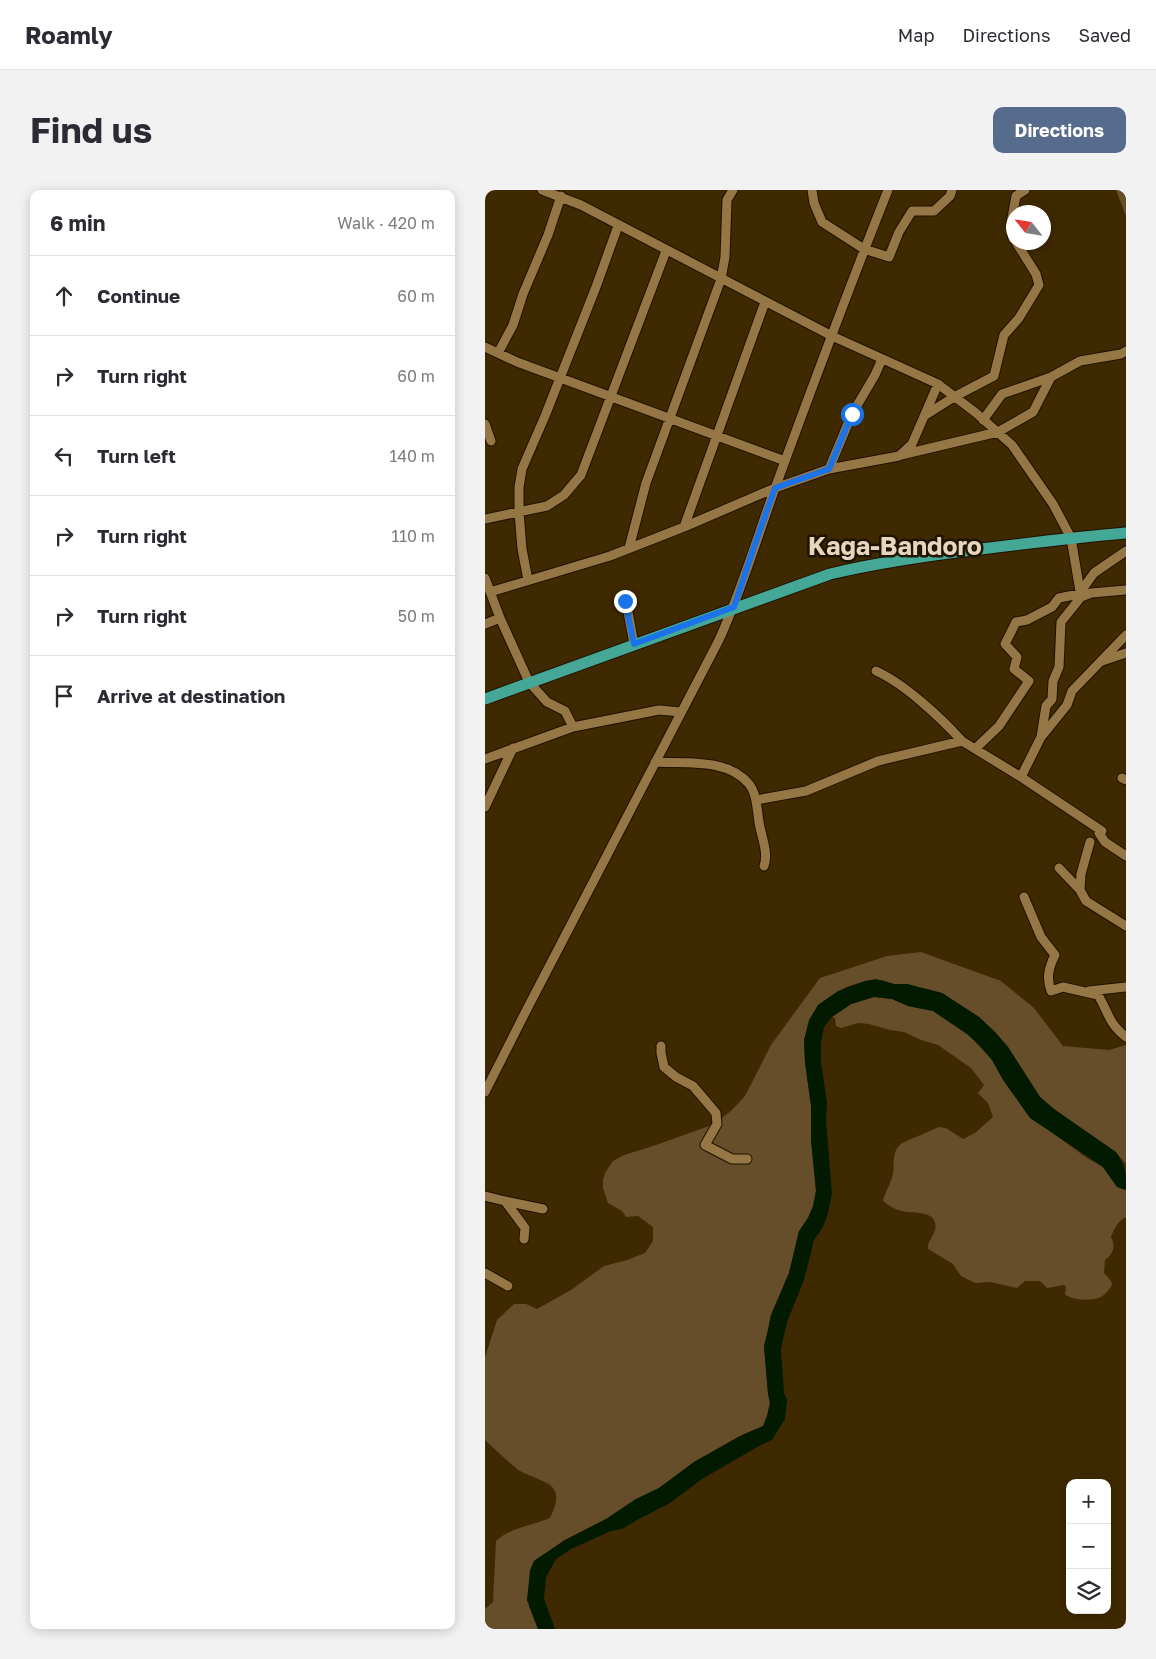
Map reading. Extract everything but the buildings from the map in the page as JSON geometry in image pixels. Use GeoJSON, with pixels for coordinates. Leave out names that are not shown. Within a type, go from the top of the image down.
{"type":"FeatureCollection","features":[{"type":"Feature","properties":{"kind":"main road"},"geometry":{"type":"LineString","coordinates":[[485,699],[734,607],[830,574],[868,565],[1071,538],[1126,533]]}},
{"type":"Feature","properties":{"kind":"street"},"geometry":{"type":"LineString","coordinates":[[542,190],[561,196],[832,336],[937,384],[1012,445],[1053,504],[1071,538],[1080,595]]}},
{"type":"Feature","properties":{"kind":"street"},"geometry":{"type":"LineString","coordinates":[[629,548],[637,515],[669,418],[721,279],[725,258],[727,200],[733,190]]}},
{"type":"Feature","properties":{"kind":"street"},"geometry":{"type":"LineString","coordinates":[[812,190],[814,203],[822,222],[865,249],[889,257],[899,232],[912,211],[934,211],[950,196],[951,190]]}},
{"type":"Feature","properties":{"kind":"street"},"geometry":{"type":"LineString","coordinates":[[485,1092],[719,640],[734,607],[775,488],[888,190]]}},
{"type":"Feature","properties":{"kind":"street"},"geometry":{"type":"LineString","coordinates":[[1014,205],[1016,196],[1025,190]]}},
{"type":"Feature","properties":{"kind":"street"},"geometry":{"type":"LineString","coordinates":[[498,353],[513,325],[561,196]]}},
{"type":"Feature","properties":{"kind":"street"},"geometry":{"type":"LineString","coordinates":[[528,580],[522,549],[519,512],[519,488],[522,469],[596,287],[618,226]]}},
{"type":"Feature","properties":{"kind":"street"},"geometry":{"type":"LineString","coordinates":[[924,416],[954,397],[994,376],[1004,335],[1019,318],[1039,285],[1036,274],[1021,250]]}},
{"type":"Feature","properties":{"kind":"street"},"geometry":{"type":"LineString","coordinates":[[485,519],[547,506],[564,495],[581,474],[666,251]]}},
{"type":"Feature","properties":{"kind":"street"},"geometry":{"type":"LineString","coordinates":[[684,527],[765,302]]}},
{"type":"Feature","properties":{"kind":"street"},"geometry":{"type":"LineString","coordinates":[[485,347],[559,377],[785,461]]}},
{"type":"Feature","properties":{"kind":"street"},"geometry":{"type":"LineString","coordinates":[[983,420],[1002,394],[1051,377],[1080,361],[1121,354],[1126,351]]}},
{"type":"Feature","properties":{"kind":"street"},"geometry":{"type":"LineString","coordinates":[[829,469],[852,414],[882,359]]}},
{"type":"Feature","properties":{"kind":"street"},"geometry":{"type":"LineString","coordinates":[[490,592],[629,548],[775,488],[829,469],[899,456],[998,432],[1033,412],[1051,377]]}},
{"type":"Feature","properties":{"kind":"street"},"geometry":{"type":"LineString","coordinates":[[899,456],[912,444],[937,384]]}},
{"type":"Feature","properties":{"kind":"street"},"geometry":{"type":"LineString","coordinates":[[485,424],[491,441]]}},
{"type":"Feature","properties":{"kind":"street"},"geometry":{"type":"LineString","coordinates":[[1041,737],[1046,706],[1052,699],[1053,681],[1059,667],[1061,622],[1094,573],[1126,551]]}},
{"type":"Feature","properties":{"kind":"street"},"geometry":{"type":"LineString","coordinates":[[485,578],[500,618],[529,682],[547,702],[565,711],[573,727]]}},
{"type":"Feature","properties":{"kind":"street"},"geometry":{"type":"LineString","coordinates":[[975,749],[999,726],[1029,681],[1014,669],[1017,657],[1005,644],[1016,622],[1027,620],[1052,607],[1059,598],[1126,590]]}},
{"type":"Feature","properties":{"kind":"street"},"geometry":{"type":"LineString","coordinates":[[625,601],[634,644]]}},
{"type":"Feature","properties":{"kind":"street"},"geometry":{"type":"LineString","coordinates":[[485,624],[500,618]]}},
{"type":"Feature","properties":{"kind":"street"},"geometry":{"type":"LineString","coordinates":[[1021,777],[1041,737],[1067,705],[1072,691],[1126,636]]}},
{"type":"Feature","properties":{"kind":"street"},"geometry":{"type":"LineString","coordinates":[[1101,661],[1126,653]]}},
{"type":"Feature","properties":{"kind":"street"},"geometry":{"type":"LineString","coordinates":[[876,671],[887,676],[930,710],[962,741],[1021,777],[1100,832],[1105,842],[1126,856]]}},
{"type":"Feature","properties":{"kind":"street"},"geometry":{"type":"LineString","coordinates":[[485,759],[573,727],[659,710],[681,712]]}},
{"type":"Feature","properties":{"kind":"street"},"geometry":{"type":"LineString","coordinates":[[756,800],[806,791],[878,761],[962,741]]}},
{"type":"Feature","properties":{"kind":"street"},"geometry":{"type":"LineString","coordinates":[[485,807],[513,748]]}},
{"type":"Feature","properties":{"kind":"street"},"geometry":{"type":"LineString","coordinates":[[655,762],[715,765],[731,769],[750,785],[756,800],[758,820],[767,857],[764,866]]}},
{"type":"Feature","properties":{"kind":"street"},"geometry":{"type":"LineString","coordinates":[[1080,890],[1081,874],[1090,842]]}},
{"type":"Feature","properties":{"kind":"street"},"geometry":{"type":"LineString","coordinates":[[1059,868],[1080,890],[1086,901],[1126,926]]}},
{"type":"Feature","properties":{"kind":"street"},"geometry":{"type":"LineString","coordinates":[[1024,897],[1041,937],[1055,955],[1050,964],[1048,976],[1051,991],[1063,987],[1098,995],[1114,1028],[1126,1036]]}},
{"type":"Feature","properties":{"kind":"street"},"geometry":{"type":"LineString","coordinates":[[1084,992],[1126,987]]}},
{"type":"Feature","properties":{"kind":"street"},"geometry":{"type":"LineString","coordinates":[[661,1046],[664,1067],[676,1077],[693,1086],[716,1113],[717,1124],[705,1146],[732,1159],[747,1160]]}},
{"type":"Feature","properties":{"kind":"street"},"geometry":{"type":"LineString","coordinates":[[485,1196],[543,1209]]}},
{"type":"Feature","properties":{"kind":"street"},"geometry":{"type":"LineString","coordinates":[[505,1201],[525,1228],[524,1239]]}},
{"type":"Feature","properties":{"kind":"street"},"geometry":{"type":"LineString","coordinates":[[485,1273],[508,1286]]}},
{"type":"Feature","properties":{"kind":"shaded area"},"geometry":{"type":"Polygon","coordinates":[[[1116,190],[1126,190],[1126,216],[1116,190]]]}},
{"type":"Feature","properties":{"kind":"shaded area"},"geometry":{"type":"Polygon","coordinates":[[[921,952],[1001,981],[1034,1008],[1063,1046],[1109,1050],[1126,1045],[1126,1164],[1120,1157],[1040,1097],[1008,1047],[995,1032],[979,1017],[942,993],[882,980],[865,981],[846,987],[818,1005],[804,1040],[811,1106],[811,1140],[816,1191],[808,1218],[799,1231],[789,1273],[771,1315],[764,1346],[770,1403],[763,1426],[740,1436],[694,1462],[659,1488],[636,1499],[606,1519],[565,1540],[534,1561],[529,1607],[538,1629],[485,1629],[485,1609],[493,1602],[496,1541],[515,1530],[550,1518],[555,1506],[556,1497],[555,1490],[551,1485],[520,1471],[485,1440],[485,1357],[497,1320],[514,1304],[526,1304],[537,1309],[571,1290],[604,1266],[645,1253],[653,1241],[653,1227],[638,1216],[626,1217],[622,1211],[608,1203],[603,1188],[605,1173],[613,1161],[624,1155],[712,1125],[731,1111],[745,1096],[771,1045],[820,978],[887,956],[921,952]]]}},
{"type":"Feature","properties":{"kind":"shaded area"},"geometry":{"type":"Polygon","coordinates":[[[876,979],[894,984],[907,984],[942,993],[979,1017],[1008,1047],[1040,1097],[1054,1109],[1116,1152],[1125,1169],[1126,1190],[1117,1187],[1103,1167],[1030,1118],[1003,1080],[992,1060],[980,1046],[967,1034],[933,1011],[908,1006],[892,999],[874,997],[851,1004],[832,1017],[824,1027],[821,1043],[821,1062],[827,1103],[826,1120],[832,1194],[828,1213],[823,1227],[814,1240],[804,1280],[787,1322],[781,1349],[784,1393],[787,1400],[785,1419],[772,1440],[702,1479],[670,1503],[622,1529],[611,1531],[571,1549],[556,1559],[546,1577],[544,1599],[555,1629],[538,1629],[527,1600],[530,1570],[534,1561],[565,1540],[606,1519],[636,1499],[659,1488],[694,1462],[740,1436],[763,1426],[770,1403],[764,1346],[771,1315],[789,1273],[799,1231],[808,1218],[816,1191],[811,1140],[811,1106],[804,1040],[809,1020],[818,1005],[838,991],[876,979]]]}},
{"type":"Feature","properties":{"kind":"shaded area"},"geometry":{"type":"Polygon","coordinates":[[[874,997],[892,999],[908,1006],[933,1011],[970,1036],[992,1060],[1028,1115],[1087,1158],[1103,1167],[1117,1187],[1126,1190],[1126,1217],[1113,1231],[1111,1237],[1113,1250],[1105,1260],[1104,1273],[1112,1285],[1103,1296],[1087,1300],[1072,1298],[1065,1294],[1066,1287],[1064,1285],[1047,1288],[1040,1281],[1025,1281],[1017,1288],[990,1282],[975,1283],[961,1276],[953,1264],[928,1249],[936,1227],[934,1219],[924,1214],[898,1210],[883,1201],[893,1174],[895,1153],[902,1143],[939,1127],[946,1128],[963,1139],[975,1133],[993,1117],[988,1103],[978,1093],[984,1085],[971,1068],[938,1045],[904,1032],[869,1024],[858,1023],[841,1028],[836,1026],[835,1018],[832,1017],[851,1004],[874,997]]]}},
{"type":"Feature","properties":{"kind":"district","name":"Kaga-Bandoro"},"geometry":{"type":"Point","coordinates":[895,545]}},
{"type":"Feature","properties":{"kind":"route"},"geometry":{"type":"LineString","coordinates":[[625,601],[634,644],[734,607],[775,488],[829,469],[852,414]]}}]}
